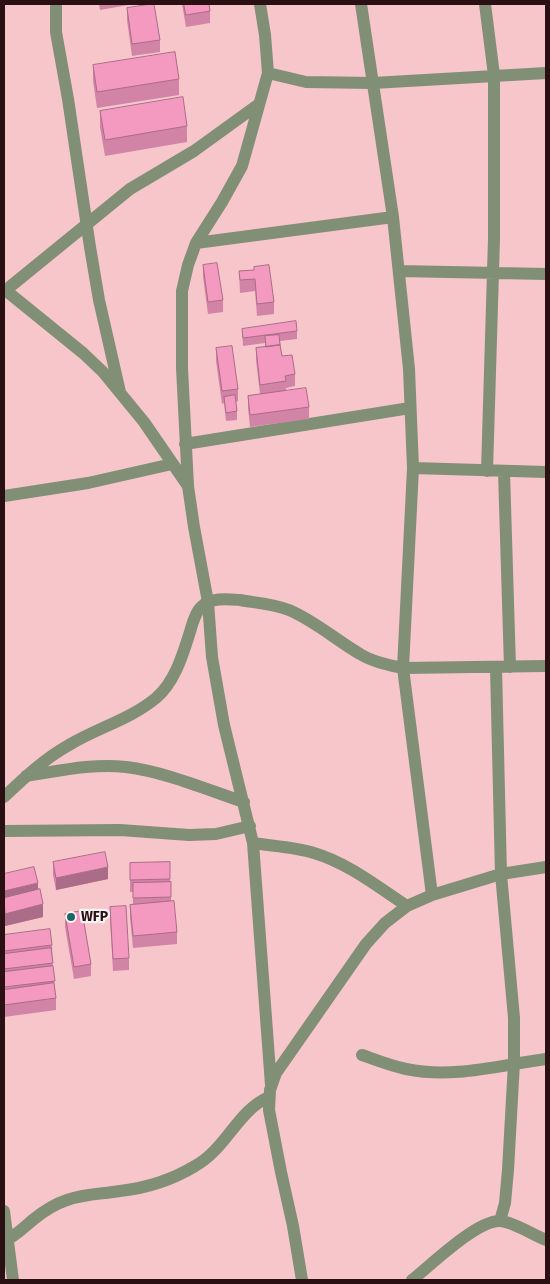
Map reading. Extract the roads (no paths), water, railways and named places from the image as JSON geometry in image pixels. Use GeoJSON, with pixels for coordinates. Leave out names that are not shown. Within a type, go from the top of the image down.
{"type":"FeatureCollection","features":[{"type":"Feature","properties":{"kind":"street"},"geometry":{"type":"LineString","coordinates":[[56,4],[56,32],[99,300],[120,392]]}},
{"type":"Feature","properties":{"kind":"street"},"geometry":{"type":"LineString","coordinates":[[260,4],[266,35],[268,73],[242,166],[196,243],[188,264],[182,291],[182,368],[188,486],[208,602],[212,657],[224,725],[253,843],[270,1091],[269,1110],[302,1280]]}},
{"type":"Feature","properties":{"kind":"street"},"geometry":{"type":"LineString","coordinates":[[361,4],[393,217],[409,369],[413,468],[403,668],[432,895]]}},
{"type":"Feature","properties":{"kind":"street"},"geometry":{"type":"LineString","coordinates":[[485,4],[494,75],[492,274],[487,471]]}},
{"type":"Feature","properties":{"kind":"street"},"geometry":{"type":"LineString","coordinates":[[268,73],[306,82],[373,83],[546,73]]}},
{"type":"Feature","properties":{"kind":"street"},"geometry":{"type":"LineString","coordinates":[[188,486],[144,422],[103,372],[83,353],[5,290],[130,189],[194,151],[259,104]]}},
{"type":"Feature","properties":{"kind":"street"},"geometry":{"type":"LineString","coordinates":[[196,243],[393,217]]}},
{"type":"Feature","properties":{"kind":"street"},"geometry":{"type":"LineString","coordinates":[[400,271],[546,274]]}},
{"type":"Feature","properties":{"kind":"street"},"geometry":{"type":"LineString","coordinates":[[185,444],[410,408]]}},
{"type":"Feature","properties":{"kind":"street"},"geometry":{"type":"LineString","coordinates":[[4,496],[88,483],[172,464]]}},
{"type":"Feature","properties":{"kind":"street"},"geometry":{"type":"LineString","coordinates":[[413,468],[546,472]]}},
{"type":"Feature","properties":{"kind":"street"},"geometry":{"type":"LineString","coordinates":[[504,472],[510,667]]}},
{"type":"Feature","properties":{"kind":"street"},"geometry":{"type":"LineString","coordinates":[[4,797],[26,776],[70,744],[133,713],[157,697],[168,684],[177,667],[198,610],[208,602],[216,600],[233,599],[268,604],[289,611],[324,629],[361,655],[385,664],[403,668],[546,666]]}},
{"type":"Feature","properties":{"kind":"street"},"geometry":{"type":"LineString","coordinates":[[496,668],[502,874],[514,1018],[514,1063],[508,1170],[505,1203],[500,1221]]}},
{"type":"Feature","properties":{"kind":"street"},"geometry":{"type":"LineString","coordinates":[[26,776],[87,767],[125,767],[168,776],[244,802]]}},
{"type":"Feature","properties":{"kind":"street"},"geometry":{"type":"LineString","coordinates":[[4,830],[120,830],[189,835],[216,834],[250,826]]}},
{"type":"Feature","properties":{"kind":"street"},"geometry":{"type":"LineString","coordinates":[[253,843],[308,851],[331,859],[365,878],[407,906]]}},
{"type":"Feature","properties":{"kind":"street"},"geometry":{"type":"LineString","coordinates":[[6,1241],[54,1205],[91,1194],[149,1185],[173,1177],[196,1166],[211,1155],[254,1106],[270,1091],[283,1063],[366,944],[385,923],[407,906],[432,895],[502,874],[546,867]]}},
{"type":"Feature","properties":{"kind":"street"},"geometry":{"type":"LineString","coordinates":[[362,1055],[404,1069],[429,1073],[475,1071],[546,1059]]}},
{"type":"Feature","properties":{"kind":"street"},"geometry":{"type":"LineString","coordinates":[[4,1211],[6,1241],[13,1280]]}},
{"type":"Feature","properties":{"kind":"street"},"geometry":{"type":"LineString","coordinates":[[412,1280],[471,1232],[485,1224],[500,1221],[546,1240]]}},
{"type":"Feature","properties":{"kind":"place","name":"WFP"},"geometry":{"type":"Point","coordinates":[71,917]}}]}
